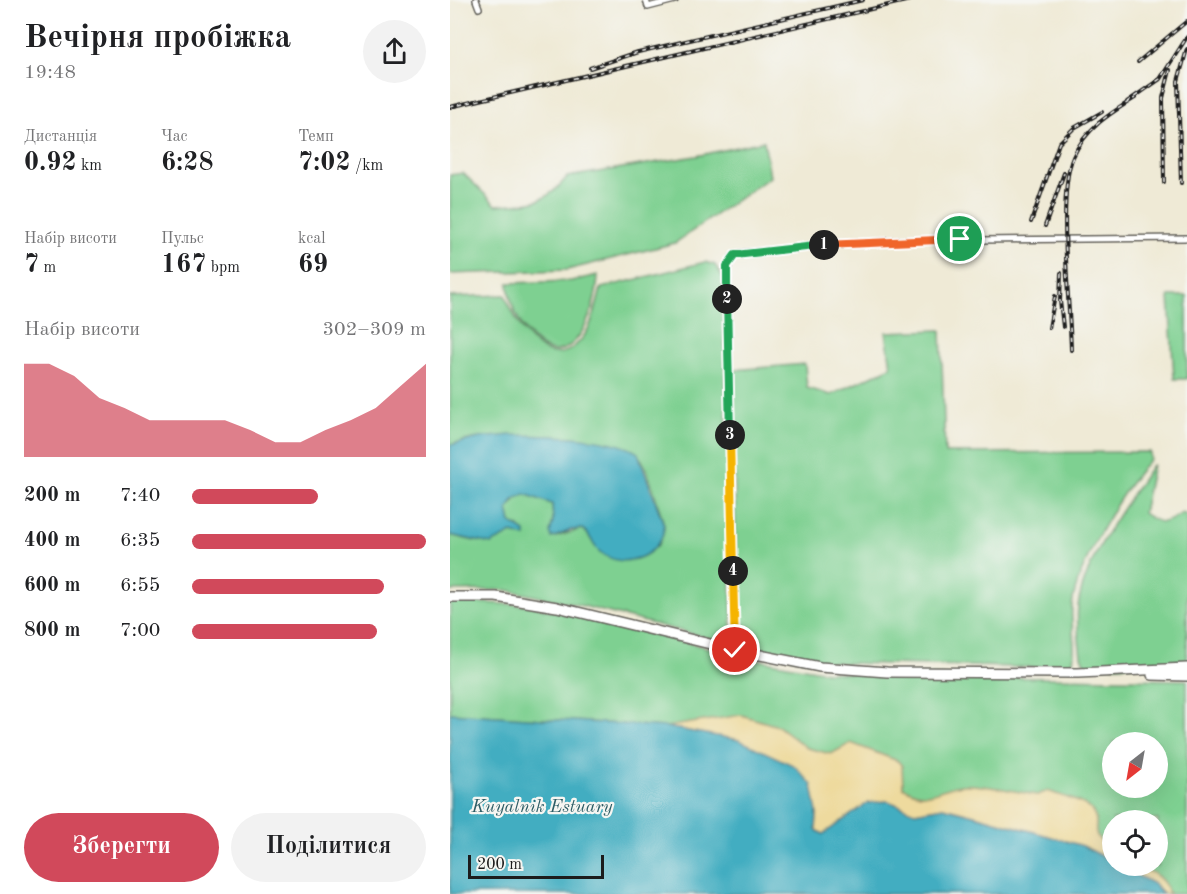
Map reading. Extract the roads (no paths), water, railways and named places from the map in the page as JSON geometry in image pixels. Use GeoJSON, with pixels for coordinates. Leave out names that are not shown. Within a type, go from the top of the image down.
{"type":"FeatureCollection","features":[{"type":"Feature","properties":{"kind":"highway"},"geometry":{"type":"LineString","coordinates":[[450,597],[496,597],[557,607],[735,650],[820,667],[887,672],[1108,673],[1187,676]]}},
{"type":"Feature","properties":{"kind":"highway"},"geometry":{"type":"LineString","coordinates":[[1108,673],[1187,668]]}},
{"type":"Feature","properties":{"kind":"street"},"geometry":{"type":"LineString","coordinates":[[476,0],[479,8]]}},
{"type":"Feature","properties":{"kind":"street"},"geometry":{"type":"LineString","coordinates":[[646,0],[648,7],[675,0]]}},
{"type":"Feature","properties":{"kind":"street"},"geometry":{"type":"LineString","coordinates":[[735,650],[727,271],[732,257],[741,253],[847,242],[1032,238],[1187,238]]}},
{"type":"Feature","properties":{"kind":"water"},"geometry":{"type":"Polygon","coordinates":[[[511,435],[559,436],[595,440],[626,447],[638,453],[664,525],[657,545],[641,557],[620,560],[609,558],[600,552],[582,529],[571,530],[552,538],[550,533],[553,521],[552,504],[525,494],[514,499],[508,509],[511,523],[525,532],[525,537],[512,533],[491,544],[450,535],[450,445],[479,438],[511,435]]]}},
{"type":"Feature","properties":{"kind":"water","name":"Kuyalnik Estuary"},"geometry":{"type":"Polygon","coordinates":[[[450,713],[666,727],[739,740],[795,766],[812,785],[817,812],[816,830],[823,834],[868,803],[888,801],[915,812],[943,807],[1083,846],[1102,856],[1102,876],[1138,876],[1154,884],[1163,894],[450,894],[450,713]]]}},
{"type":"Feature","properties":{"kind":"railway"},"geometry":{"type":"LineString","coordinates":[[590,68],[638,52],[863,0]]}},
{"type":"Feature","properties":{"kind":"railway"},"geometry":{"type":"LineString","coordinates":[[450,107],[910,0]]}},
{"type":"Feature","properties":{"kind":"railway"},"geometry":{"type":"LineString","coordinates":[[1138,62],[1187,21]]}},
{"type":"Feature","properties":{"kind":"railway"},"geometry":{"type":"LineString","coordinates":[[1127,102],[1160,79],[1187,37]]}},
{"type":"Feature","properties":{"kind":"railway"},"geometry":{"type":"LineString","coordinates":[[1181,183],[1178,81],[1187,49]]}},
{"type":"Feature","properties":{"kind":"railway"},"geometry":{"type":"LineString","coordinates":[[1164,182],[1163,98],[1170,70]]}},
{"type":"Feature","properties":{"kind":"railway"},"geometry":{"type":"LineString","coordinates":[[1071,350],[1065,222],[1068,174],[1078,147],[1091,130],[1107,116],[1135,98]]}},
{"type":"Feature","properties":{"kind":"railway"},"geometry":{"type":"LineString","coordinates":[[1031,222],[1059,143],[1074,128],[1102,112]]}},
{"type":"Feature","properties":{"kind":"railway"},"geometry":{"type":"LineString","coordinates":[[1045,226],[1064,173]]}},
{"type":"Feature","properties":{"kind":"railway"},"geometry":{"type":"LineString","coordinates":[[1061,273],[1060,301],[1063,327]]}},
{"type":"Feature","properties":{"kind":"railway"},"geometry":{"type":"LineString","coordinates":[[1049,328],[1055,296]]}}]}
